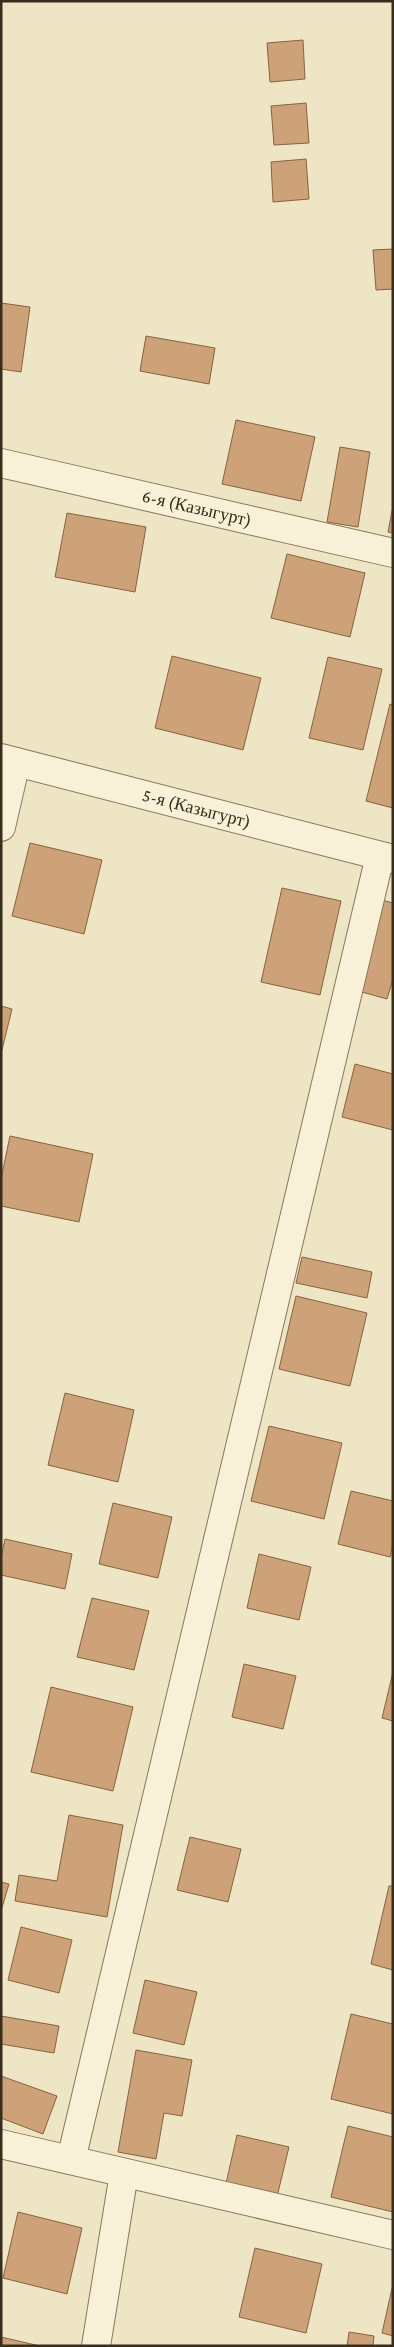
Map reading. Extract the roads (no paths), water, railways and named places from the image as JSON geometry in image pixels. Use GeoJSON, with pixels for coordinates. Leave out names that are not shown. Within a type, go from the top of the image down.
{"type":"FeatureCollection","features":[{"type":"Feature","properties":{"kind":"street","name":"6-я (Казыгурт)"},"geometry":{"type":"LineString","coordinates":[[1,463],[393,553]]}},
{"type":"Feature","properties":{"kind":"street"},"geometry":{"type":"LineString","coordinates":[[1,826],[9,760]]}},
{"type":"Feature","properties":{"kind":"street","name":"5-я (Казыгурт)"},"geometry":{"type":"LineString","coordinates":[[9,760],[386,857]]}},
{"type":"Feature","properties":{"kind":"street"},"geometry":{"type":"LineString","coordinates":[[72,2160],[386,857]]}},
{"type":"Feature","properties":{"kind":"street"},"geometry":{"type":"LineString","coordinates":[[1,2144],[393,2235]]}},
{"type":"Feature","properties":{"kind":"street"},"geometry":{"type":"LineString","coordinates":[[96,2346],[124,2173]]}}]}
